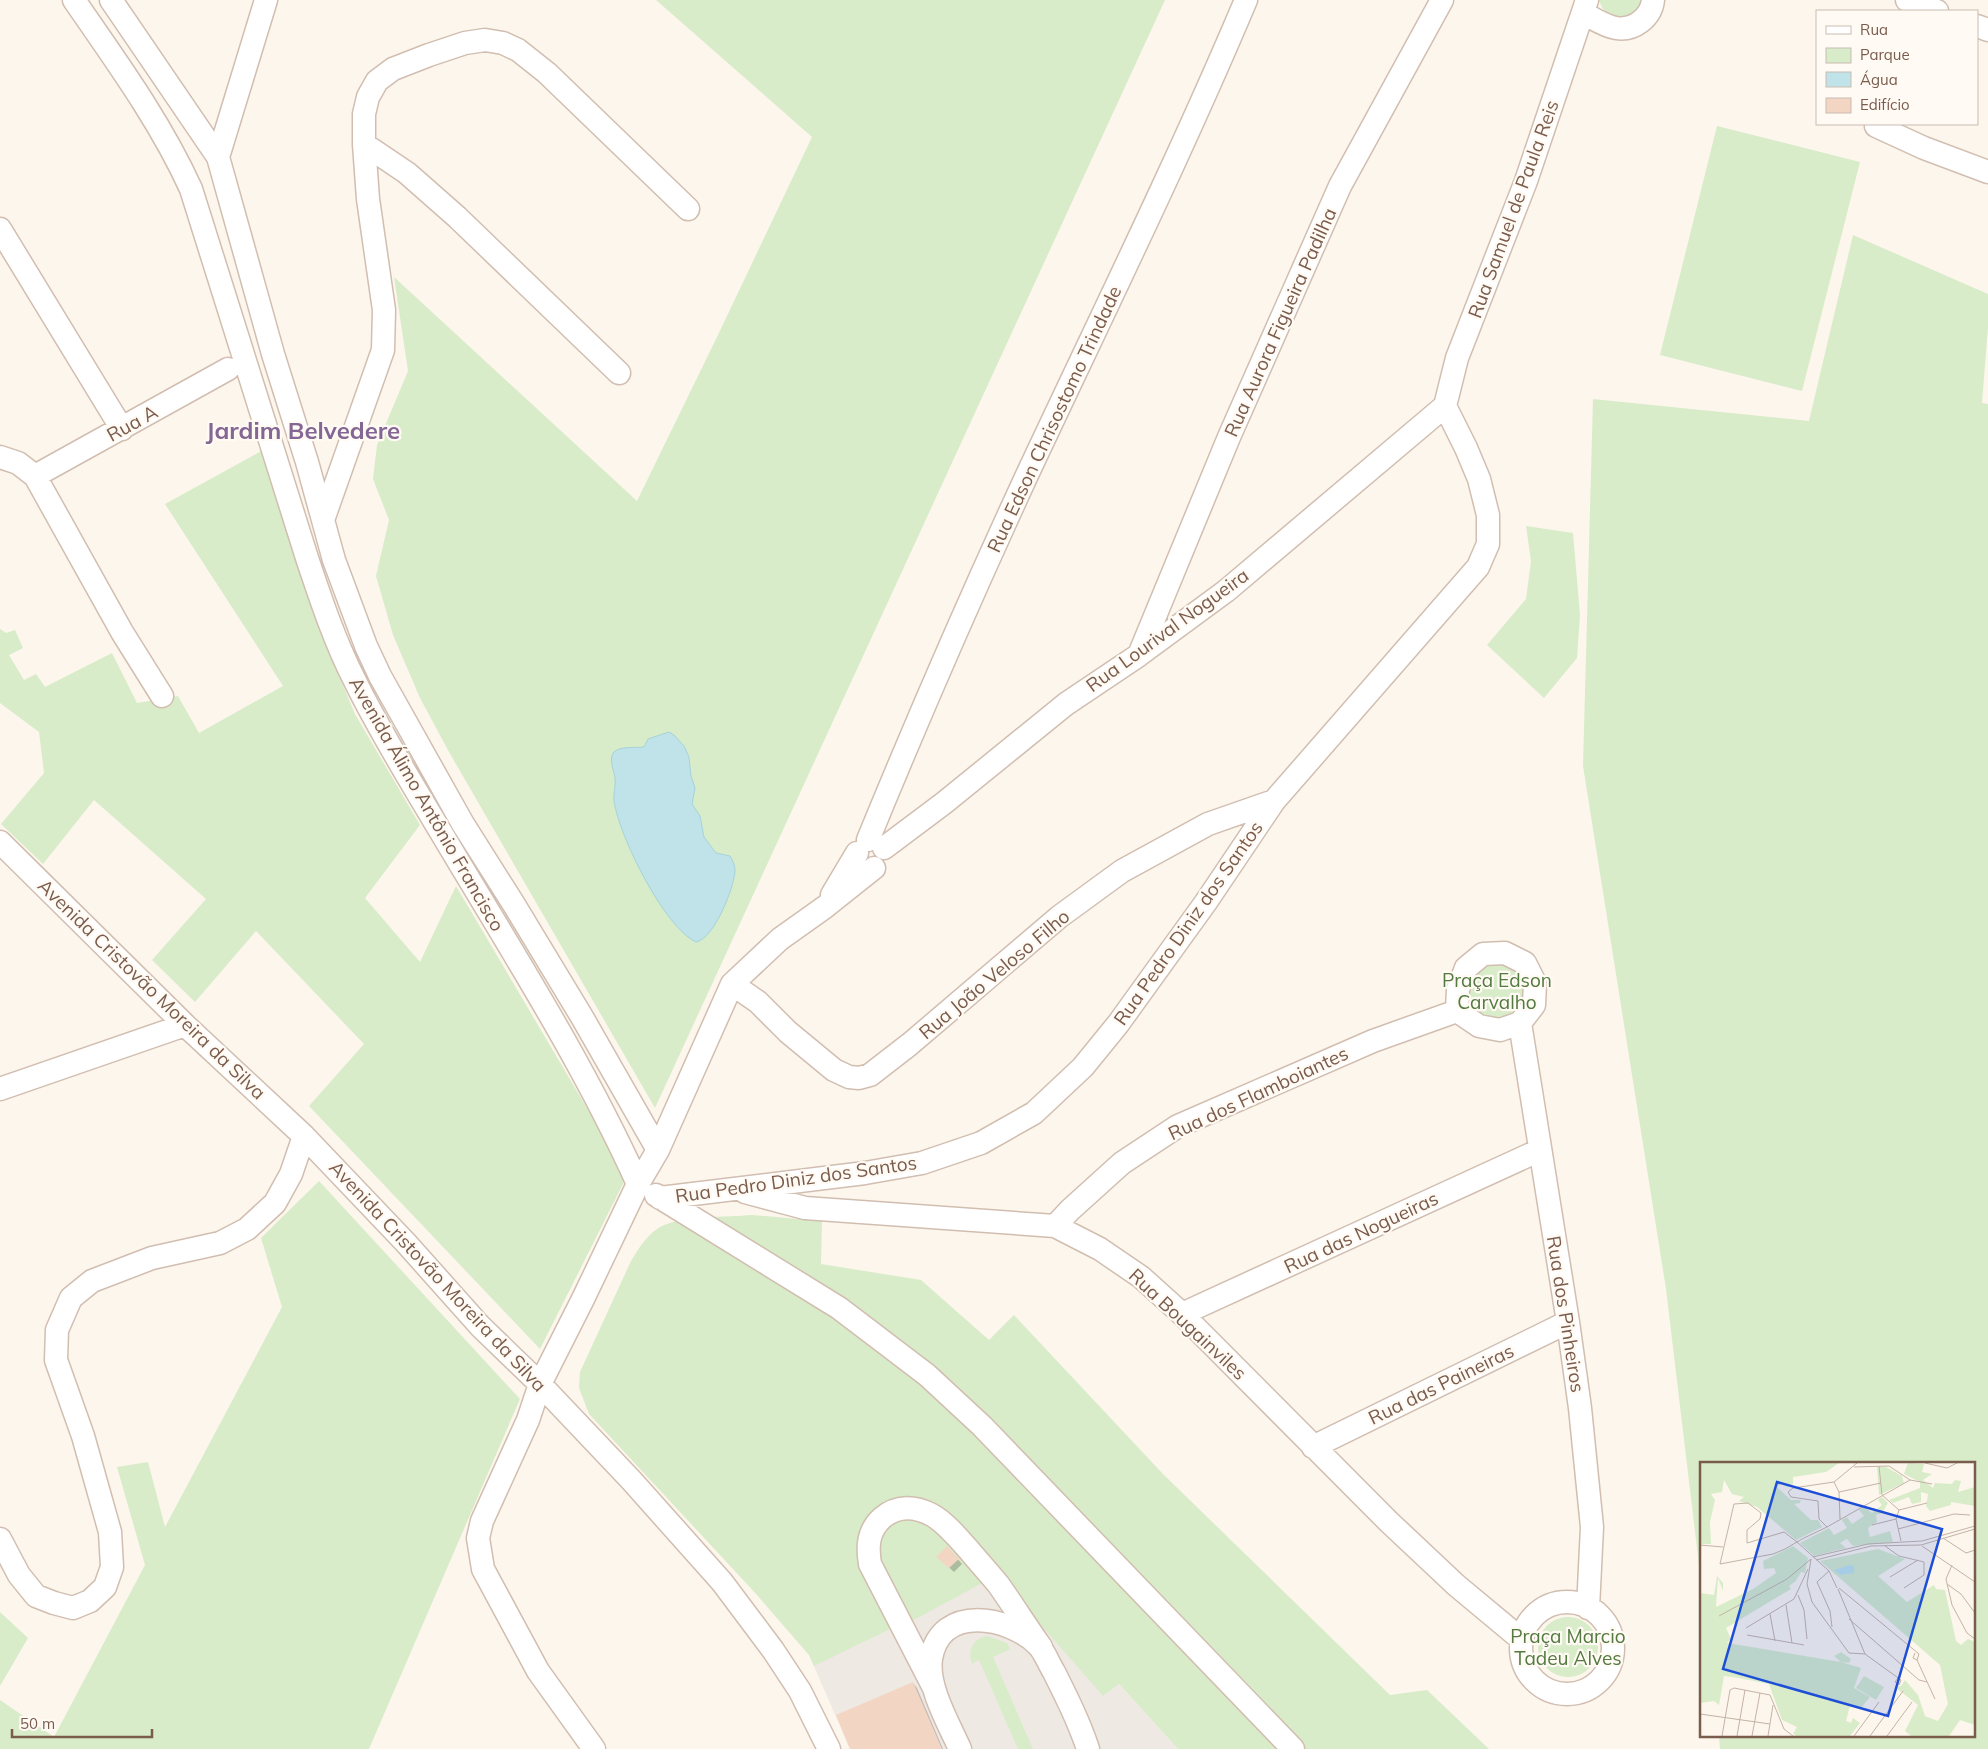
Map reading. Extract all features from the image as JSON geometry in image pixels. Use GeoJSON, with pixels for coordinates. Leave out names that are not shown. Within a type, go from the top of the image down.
{"type":"FeatureCollection","features":[{"type":"Feature","properties":{"kind":"street","name":"Avenida Álimo Antônio Francisco"},"geometry":{"type":"LineString","coordinates":[[74,0],[138,94],[180,165],[191,189],[307,558],[354,680],[408,779],[548,1013],[613,1128],[638,1184]]}},
{"type":"Feature","properties":{"kind":"street","name":"Avenida Álimo Antônio Francisco"},"geometry":{"type":"LineString","coordinates":[[111,0],[217,160],[323,520],[366,646],[380,676],[458,816],[578,1009],[658,1150]]}},
{"type":"Feature","properties":{"kind":"street"},"geometry":{"type":"LineString","coordinates":[[191,189],[207,186],[217,160],[266,0]]}},
{"type":"Feature","properties":{"kind":"street","name":"Rua Edson Chrisostomo Trindade"},"geometry":{"type":"LineString","coordinates":[[870,847],[921,712],[962,618],[1204,98],[1246,0]]}},
{"type":"Feature","properties":{"kind":"street","name":"Rua Aurora Figueira Padilha"},"geometry":{"type":"LineString","coordinates":[[1139,655],[1229,437],[1340,186],[1442,0]]}},
{"type":"Feature","properties":{"kind":"street","name":"Rua Samuel de Paula Reis"},"geometry":{"type":"LineString","coordinates":[[1445,406],[1457,358],[1526,181],[1585,7],[1607,25],[1624,28],[1634,26],[1642,21],[1648,14],[1653,0]]}},
{"type":"Feature","properties":{"kind":"street"},"geometry":{"type":"LineString","coordinates":[[1907,0],[1934,10]]}},
{"type":"Feature","properties":{"kind":"street"},"geometry":{"type":"LineString","coordinates":[[323,520],[383,350],[385,334],[384,310],[368,199],[364,114],[368,97],[378,82],[393,69],[428,54],[465,43],[485,40],[503,43],[518,50],[547,73],[688,209]]}},
{"type":"Feature","properties":{"kind":"street"},"geometry":{"type":"LineString","coordinates":[[1876,126],[1924,148],[1988,172]]}},
{"type":"Feature","properties":{"kind":"street"},"geometry":{"type":"LineString","coordinates":[[364,144],[407,173],[457,217],[619,373]]}},
{"type":"Feature","properties":{"kind":"street"},"geometry":{"type":"LineString","coordinates":[[180,165],[192,153],[217,160]]}},
{"type":"Feature","properties":{"kind":"street"},"geometry":{"type":"LineString","coordinates":[[0,229],[122,429]]}},
{"type":"Feature","properties":{"kind":"street","name":"Rua A"},"geometry":{"type":"LineString","coordinates":[[35,476],[228,369]]}},
{"type":"Feature","properties":{"kind":"street","name":"Rua Lourival Nogueira"},"geometry":{"type":"LineString","coordinates":[[870,847],[944,803],[1066,704],[1139,655],[1226,591],[1445,406]]}},
{"type":"Feature","properties":{"kind":"street","name":"Rua Pedro Diniz dos Santos"},"geometry":{"type":"LineString","coordinates":[[660,1198],[865,1173],[922,1163],[981,1143],[1034,1113],[1083,1067],[1118,1024],[1206,902],[1274,801],[1478,567],[1488,544],[1488,515],[1479,479],[1445,406]]}},
{"type":"Feature","properties":{"kind":"street"},"geometry":{"type":"LineString","coordinates":[[0,456],[18,463],[35,476],[122,632],[162,696]]}},
{"type":"Feature","properties":{"kind":"street","name":"Rua João Veloso Filho"},"geometry":{"type":"LineString","coordinates":[[732,984],[758,1002],[788,1032],[834,1070],[849,1077],[859,1078],[870,1075],[910,1044],[1059,917],[1122,871],[1208,824],[1274,801]]}},
{"type":"Feature","properties":{"kind":"street","name":"Avenida Cristovão Moreira da Silva"},"geometry":{"type":"LineString","coordinates":[[0,842],[186,1025],[304,1136],[406,1242],[480,1326],[540,1384],[632,1481],[722,1582],[800,1691],[829,1749]]}},
{"type":"Feature","properties":{"kind":"street"},"geometry":{"type":"LineString","coordinates":[[594,1749],[538,1671],[483,1569],[478,1538],[482,1521],[528,1420],[540,1384],[583,1300],[638,1184],[658,1150],[732,984],[780,938],[824,907],[883,862],[886,855],[870,847],[824,907]]}},
{"type":"Feature","properties":{"kind":"street"},"geometry":{"type":"LineString","coordinates":[[1505,953],[1525,963],[1535,983],[1534,1005],[1520,1023],[1500,1030],[1479,1026],[1457,1011],[1458,989],[1466,968],[1483,954],[1505,953]]}},
{"type":"Feature","properties":{"kind":"street","name":"Rua dos Flamboiantes"},"geometry":{"type":"LineString","coordinates":[[1055,1226],[1122,1163],[1178,1126],[1373,1041],[1457,1011]]}},
{"type":"Feature","properties":{"kind":"street","name":"Rua dos Pinheiros"},"geometry":{"type":"LineString","coordinates":[[1520,1023],[1580,1408],[1592,1527],[1588,1608]]}},
{"type":"Feature","properties":{"kind":"street"},"geometry":{"type":"LineString","coordinates":[[0,1090],[186,1025]]}},
{"type":"Feature","properties":{"kind":"street"},"geometry":{"type":"LineString","coordinates":[[0,1539],[19,1575],[36,1596],[54,1604],[73,1608],[90,1601],[105,1587],[112,1567],[110,1532],[83,1436],[56,1360],[57,1330],[71,1298],[92,1281],[152,1258],[220,1243],[247,1229],[275,1203],[291,1174],[304,1136]]}},
{"type":"Feature","properties":{"kind":"street","name":"Rua das Nogueiras"},"geometry":{"type":"LineString","coordinates":[[1182,1314],[1540,1150]]}},
{"type":"Feature","properties":{"kind":"street"},"geometry":{"type":"LineString","coordinates":[[638,1184],[839,1308],[927,1375],[982,1426],[1293,1749]]}},
{"type":"Feature","properties":{"kind":"street","name":"Rua Bougainviles"},"geometry":{"type":"LineString","coordinates":[[734,1189],[805,1208],[1055,1226],[1100,1249],[1141,1277],[1182,1314],[1313,1447],[1456,1585],[1522,1640]]}},
{"type":"Feature","properties":{"kind":"street","name":"Rua das Paineiras"},"geometry":{"type":"LineString","coordinates":[[1313,1447],[1568,1322]]}},
{"type":"Feature","properties":{"kind":"street"},"geometry":{"type":"LineString","coordinates":[[960,1749],[934,1688],[870,1564],[868,1549],[870,1536],[879,1521],[900,1509],[915,1509],[932,1516],[946,1525],[997,1584],[1041,1648],[1078,1720],[1088,1749]]}},
{"type":"Feature","properties":{"kind":"street"},"geometry":{"type":"LineString","coordinates":[[1568,1602],[1588,1608],[1605,1623],[1612,1644],[1610,1666],[1597,1684],[1587,1690],[1576,1693],[1554,1692],[1535,1681],[1524,1662],[1522,1640],[1531,1620],[1547,1607],[1568,1602]]}},
{"type":"Feature","properties":{"kind":"street"},"geometry":{"type":"LineString","coordinates":[[934,1688],[931,1659],[934,1649],[944,1633],[959,1624],[977,1619],[996,1622],[1017,1630],[1041,1648]]}},
{"type":"Feature","properties":{"kind":"street"},"geometry":{"type":"LineString","coordinates":[[1078,1720],[1104,1749]]}},
{"type":"Feature","properties":{"kind":"shaded area"},"geometry":{"type":"Polygon","coordinates":[[[865,1422],[1088,1650],[1178,1749],[850,1749],[809,1655],[758,1596],[865,1422]]]}},
{"type":"Feature","properties":{"kind":"green space"},"geometry":{"type":"Polygon","coordinates":[[[656,0],[1165,0],[655,1108],[449,752],[420,698],[393,635],[376,576],[389,520],[373,479],[377,445],[408,371],[394,277],[637,501],[812,137],[656,0]]]}},
{"type":"Feature","properties":{"kind":"green space"},"geometry":{"type":"Polygon","coordinates":[[[1599,0],[1645,0],[1631,18],[1620,18],[1607,13],[1599,0]]]}},
{"type":"Feature","properties":{"kind":"green space"},"geometry":{"type":"Polygon","coordinates":[[[1717,126],[1860,162],[1802,391],[1660,355],[1717,126]]]}},
{"type":"Feature","properties":{"kind":"green space"},"geometry":{"type":"Polygon","coordinates":[[[1853,235],[1988,294],[1988,327],[1982,403],[1988,404],[1988,1749],[1720,1749],[1719,1736],[1976,1736],[1976,1462],[1700,1462],[1700,1573],[1666,1289],[1583,766],[1593,399],[1809,421],[1853,235]]]}},
{"type":"Feature","properties":{"kind":"green space"},"geometry":{"type":"Polygon","coordinates":[[[265,449],[301,569],[332,659],[355,714],[420,825],[365,898],[420,962],[456,886],[627,1176],[540,1349],[309,1106],[364,1044],[256,931],[195,1002],[152,960],[206,899],[94,800],[43,864],[1,824],[44,773],[39,732],[0,703],[0,629],[6,633],[15,630],[23,648],[9,655],[24,680],[36,674],[45,687],[112,653],[137,703],[178,696],[199,733],[283,686],[165,504],[265,449]]]}},
{"type":"Feature","properties":{"kind":"green space"},"geometry":{"type":"Polygon","coordinates":[[[1526,526],[1573,533],[1580,615],[1577,658],[1544,698],[1487,645],[1526,599],[1531,561],[1526,526]]]}},
{"type":"Feature","properties":{"kind":"green space","name":"Praça Edson Carvalho"},"geometry":{"type":"Polygon","coordinates":[[[1497,959],[1523,973],[1526,1004],[1502,1022],[1474,1011],[1469,1003],[1471,973],[1497,959]]]}},
{"type":"Feature","properties":{"kind":"green space"},"geometry":{"type":"Polygon","coordinates":[[[319,1181],[520,1399],[369,1749],[0,1749],[0,1700],[54,1737],[145,1565],[117,1467],[148,1462],[165,1527],[282,1307],[261,1238],[319,1181]]]}},
{"type":"Feature","properties":{"kind":"green space"},"geometry":{"type":"Polygon","coordinates":[[[752,1215],[822,1221],[821,1264],[921,1280],[989,1340],[1014,1315],[1163,1474],[1390,1695],[1427,1690],[1489,1749],[1178,1749],[1119,1684],[1103,1696],[947,1518],[892,1503],[867,1578],[890,1629],[814,1666],[809,1655],[758,1596],[589,1414],[579,1388],[580,1372],[631,1261],[648,1237],[662,1226],[681,1220],[752,1215]]]}},
{"type":"Feature","properties":{"kind":"green space"},"geometry":{"type":"Polygon","coordinates":[[[896,1518],[925,1520],[988,1580],[910,1622],[877,1562],[882,1529],[896,1518]]]}},
{"type":"Feature","properties":{"kind":"green space"},"geometry":{"type":"Polygon","coordinates":[[[0,1612],[28,1638],[0,1686],[0,1612]]]}},
{"type":"Feature","properties":{"kind":"green space","name":"Praça Marcio Tadeu Alves"},"geometry":{"type":"Polygon","coordinates":[[[1562,1617],[1574,1617],[1585,1622],[1593,1630],[1598,1641],[1596,1659],[1585,1672],[1574,1677],[1562,1677],[1551,1672],[1543,1664],[1538,1653],[1538,1641],[1543,1630],[1551,1622],[1562,1617]]]}},
{"type":"Feature","properties":{"kind":"green space"},"geometry":{"type":"Polygon","coordinates":[[[987,1636],[1007,1643],[1010,1649],[993,1657],[1033,1749],[1018,1749],[979,1660],[972,1664],[970,1654],[972,1646],[982,1637],[987,1636]]]}},
{"type":"Feature","properties":{"kind":"water"},"geometry":{"type":"Polygon","coordinates":[[[669,732],[684,746],[689,757],[691,776],[695,788],[692,804],[700,816],[704,837],[716,853],[730,856],[735,869],[731,889],[722,912],[710,932],[703,939],[696,942],[683,933],[670,919],[657,900],[624,836],[614,801],[615,781],[611,761],[614,752],[624,748],[644,747],[648,739],[669,732]]]}},
{"type":"Feature","properties":{"kind":"building"},"geometry":{"type":"Polygon","coordinates":[[[947,1546],[959,1559],[949,1568],[936,1557],[947,1546]]]}},
{"type":"Feature","properties":{"kind":"building"},"geometry":{"type":"Polygon","coordinates":[[[913,1682],[942,1749],[850,1749],[836,1715],[913,1682]]]}},
{"type":"Feature","properties":{"kind":"district","name":"Jardim Belvedere"},"geometry":{"type":"Point","coordinates":[303,430]}}]}
